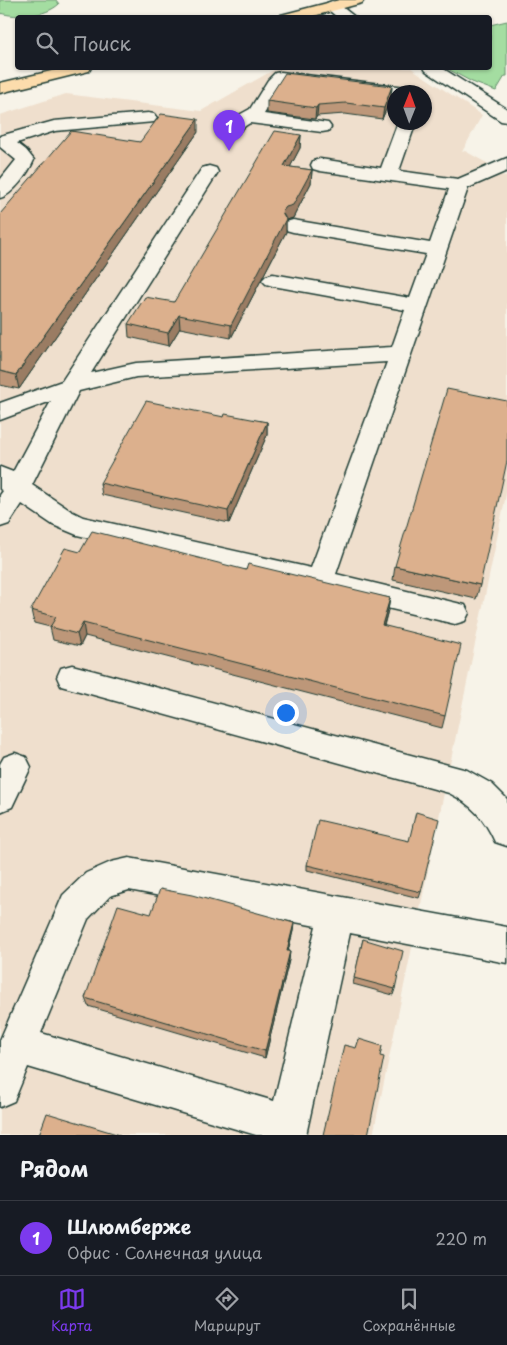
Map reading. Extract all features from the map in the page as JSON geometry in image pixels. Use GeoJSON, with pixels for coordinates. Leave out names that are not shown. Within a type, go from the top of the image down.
{"type":"FeatureCollection","features":[{"type":"Feature","properties":{"kind":"main road"},"geometry":{"type":"LineString","coordinates":[[299,15],[344,5]]}},
{"type":"Feature","properties":{"kind":"main road"},"geometry":{"type":"LineString","coordinates":[[0,88],[75,70]]}},
{"type":"Feature","properties":{"kind":"street"},"geometry":{"type":"LineString","coordinates":[[435,70],[507,118]]}},
{"type":"Feature","properties":{"kind":"street"},"geometry":{"type":"LineString","coordinates":[[228,132],[235,122],[259,109],[276,80],[281,77],[387,90]]}},
{"type":"Feature","properties":{"kind":"street"},"geometry":{"type":"LineString","coordinates":[[246,117],[322,128]]}},
{"type":"Feature","properties":{"kind":"street"},"geometry":{"type":"LineString","coordinates":[[1,141],[54,126],[148,118]]}},
{"type":"Feature","properties":{"kind":"street"},"geometry":{"type":"LineString","coordinates":[[388,175],[404,130]]}},
{"type":"Feature","properties":{"kind":"street"},"geometry":{"type":"LineString","coordinates":[[0,192],[23,165],[24,160],[20,154],[1,141]]}},
{"type":"Feature","properties":{"kind":"street"},"geometry":{"type":"LineString","coordinates":[[320,165],[460,185],[507,164]]}},
{"type":"Feature","properties":{"kind":"street"},"geometry":{"type":"LineString","coordinates":[[0,517],[9,482],[209,172]]}},
{"type":"Feature","properties":{"kind":"street"},"geometry":{"type":"LineString","coordinates":[[320,581],[460,185]]}},
{"type":"Feature","properties":{"kind":"street"},"geometry":{"type":"LineString","coordinates":[[293,226],[438,250]]}},
{"type":"Feature","properties":{"kind":"street"},"geometry":{"type":"LineString","coordinates":[[272,280],[418,306]]}},
{"type":"Feature","properties":{"kind":"street"},"geometry":{"type":"LineString","coordinates":[[0,412],[71,384],[136,370],[401,354]]}},
{"type":"Feature","properties":{"kind":"street"},"geometry":{"type":"LineString","coordinates":[[9,482],[62,518],[77,525],[455,613]]}},
{"type":"Feature","properties":{"kind":"street"},"geometry":{"type":"LineString","coordinates":[[72,677],[456,780],[477,791],[493,805],[503,819],[507,831]]}},
{"type":"Feature","properties":{"kind":"street"},"geometry":{"type":"LineString","coordinates":[[0,797],[15,767]]}},
{"type":"Feature","properties":{"kind":"street"},"geometry":{"type":"LineString","coordinates":[[0,1087],[75,907],[90,890],[109,878],[129,874],[507,945]]}},
{"type":"Feature","properties":{"kind":"street"},"geometry":{"type":"LineString","coordinates":[[18,1045],[287,1130],[338,914]]}},
{"type":"Feature","properties":{"kind":"shaded area"},"geometry":{"type":"Polygon","coordinates":[[[273,70],[414,70],[482,115],[462,152],[465,151],[503,172],[499,175],[507,176],[507,490],[373,1135],[0,1135],[0,115],[66,94],[201,111],[273,70]]]}},
{"type":"Feature","properties":{"kind":"green space"},"geometry":{"type":"Polygon","coordinates":[[[0,0],[56,0],[59,4],[39,14],[14,16],[0,13],[0,0]]]}},
{"type":"Feature","properties":{"kind":"green space"},"geometry":{"type":"Polygon","coordinates":[[[507,21],[507,76],[505,76],[496,91],[472,82],[450,70],[492,70],[492,25],[507,21]]]}},
{"type":"Feature","properties":{"kind":"building"},"geometry":{"type":"Polygon","coordinates":[[[285,73],[387,85],[387,100],[384,108],[346,103],[318,105],[316,108],[267,101],[285,73]]]}},
{"type":"Feature","properties":{"kind":"building"},"geometry":{"type":"Polygon","coordinates":[[[161,114],[198,119],[16,375],[0,371],[0,214],[71,131],[140,142],[161,114]]]}},
{"type":"Feature","properties":{"kind":"building"},"geometry":{"type":"Polygon","coordinates":[[[275,131],[301,135],[284,166],[312,170],[293,205],[286,207],[282,212],[286,219],[231,325],[179,315],[168,333],[128,324],[145,297],[174,302],[275,131]]]}},
{"type":"Feature","properties":{"kind":"building"},"geometry":{"type":"Polygon","coordinates":[[[447,389],[507,401],[507,461],[480,585],[395,566],[447,389]]]}},
{"type":"Feature","properties":{"kind":"building"},"geometry":{"type":"Polygon","coordinates":[[[146,401],[224,417],[225,414],[267,422],[228,511],[100,483],[146,401]]]}},
{"type":"Feature","properties":{"kind":"building"},"geometry":{"type":"Polygon","coordinates":[[[92,531],[246,570],[248,564],[390,598],[382,625],[461,645],[445,716],[83,623],[77,634],[50,627],[56,617],[31,610],[65,548],[80,552],[92,531]]]}},
{"type":"Feature","properties":{"kind":"building"},"geometry":{"type":"Polygon","coordinates":[[[416,812],[439,819],[421,892],[307,865],[318,820],[409,841],[416,812]]]}},
{"type":"Feature","properties":{"kind":"building"},"geometry":{"type":"Polygon","coordinates":[[[160,889],[192,895],[294,923],[287,951],[290,951],[265,1051],[85,998],[118,905],[151,914],[160,889]]]}},
{"type":"Feature","properties":{"kind":"building"},"geometry":{"type":"Polygon","coordinates":[[[363,939],[403,951],[395,989],[354,978],[363,939]]]}},
{"type":"Feature","properties":{"kind":"building"},"geometry":{"type":"Polygon","coordinates":[[[359,1039],[382,1046],[380,1056],[384,1057],[368,1135],[323,1135],[344,1045],[356,1048],[359,1039]]]}},
{"type":"Feature","properties":{"kind":"building"},"geometry":{"type":"Polygon","coordinates":[[[47,1113],[120,1135],[39,1135],[47,1113]]]}},
{"type":"Feature","properties":{"kind":"place","name":"Шлюмберже"},"geometry":{"type":"Point","coordinates":[229,151]}}]}
